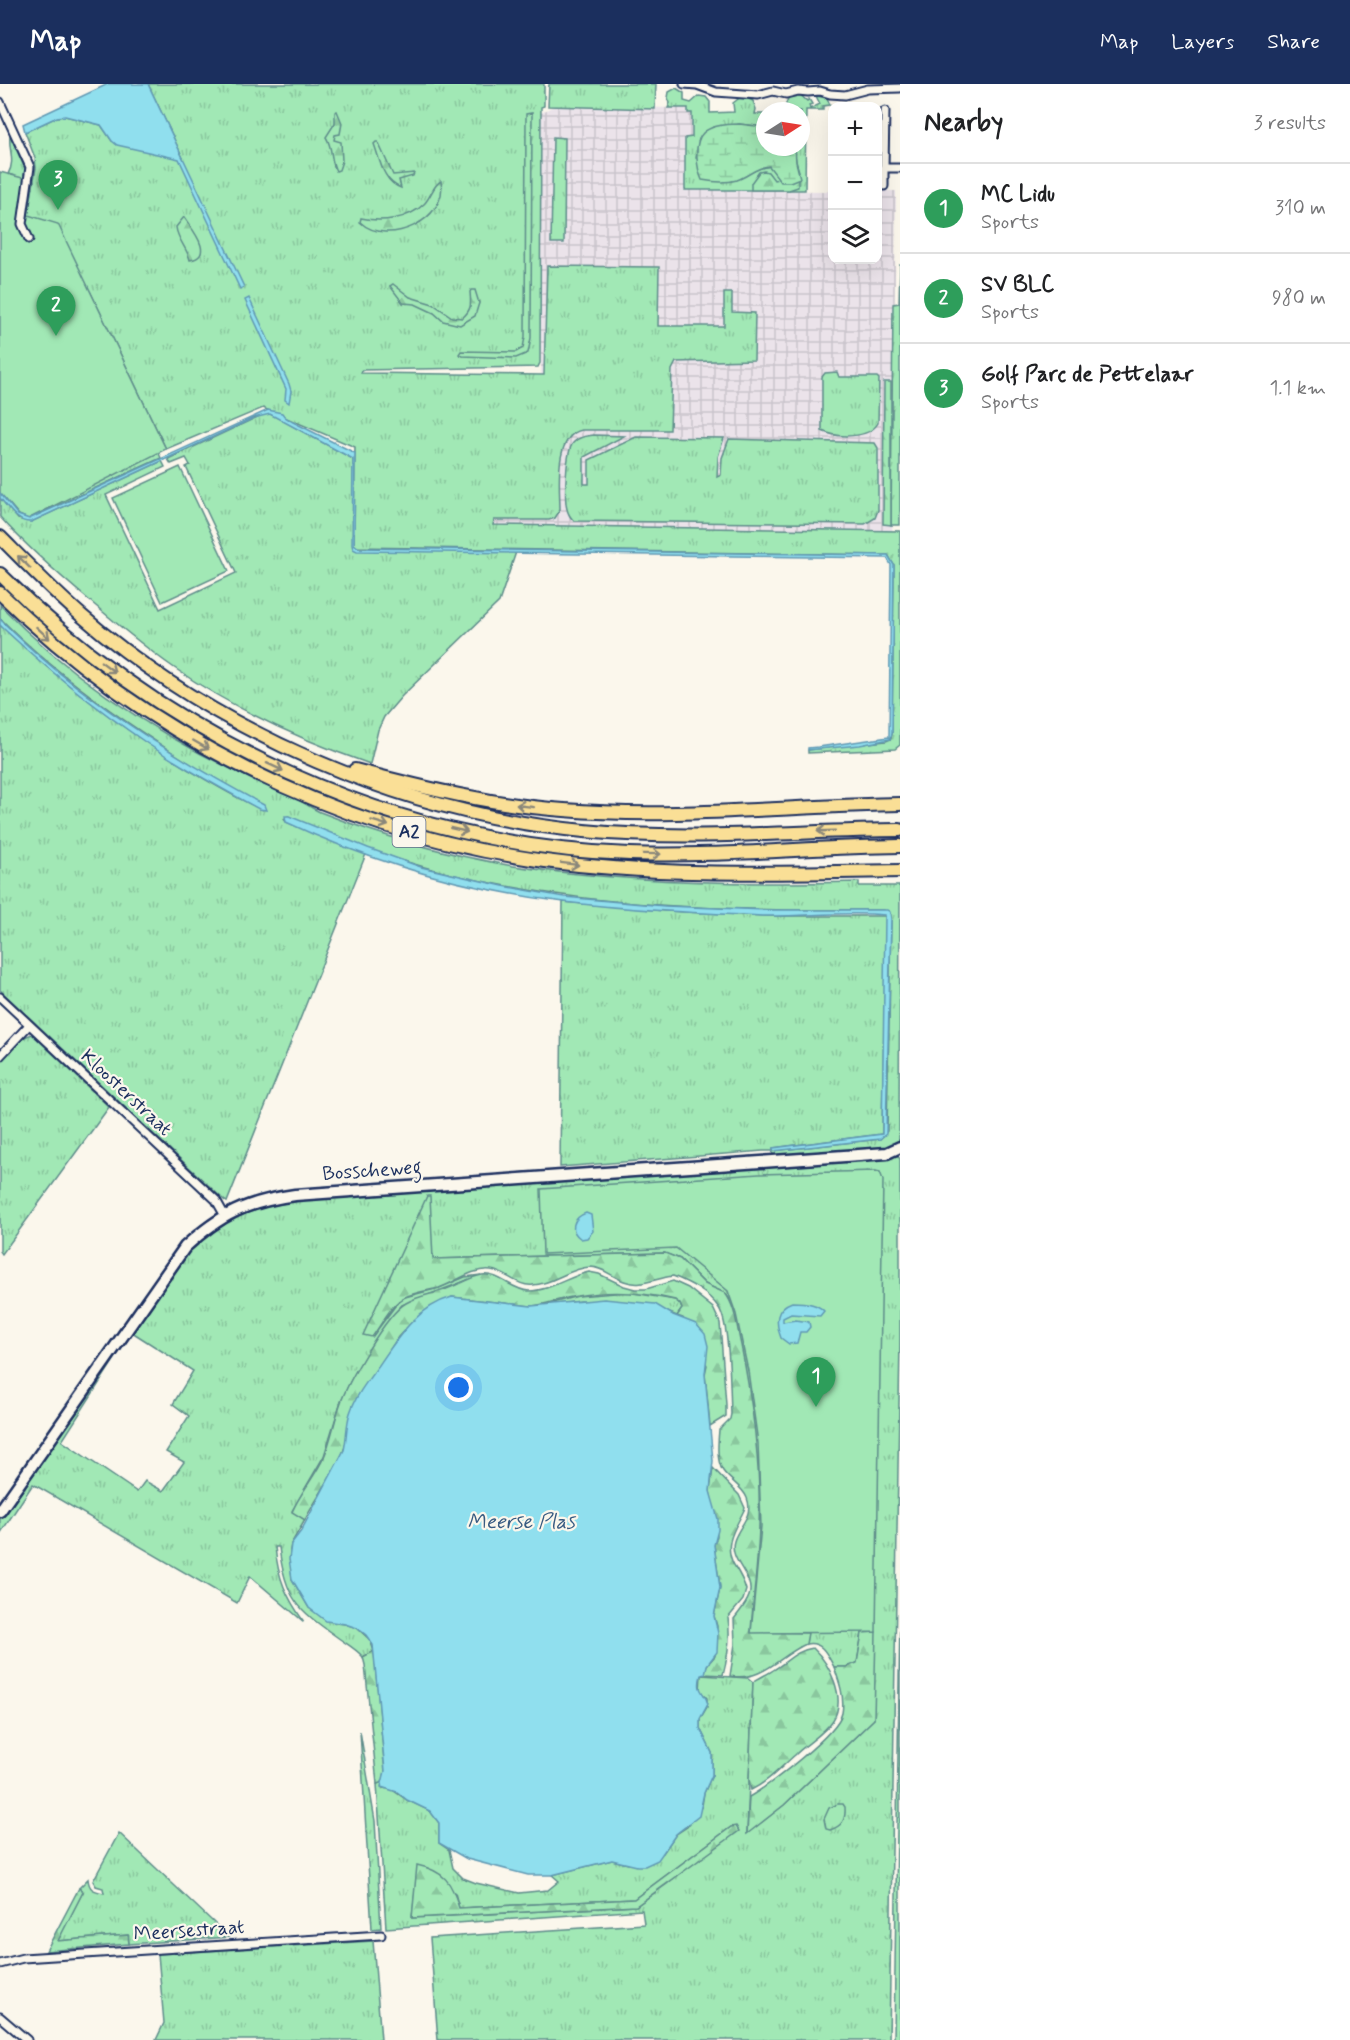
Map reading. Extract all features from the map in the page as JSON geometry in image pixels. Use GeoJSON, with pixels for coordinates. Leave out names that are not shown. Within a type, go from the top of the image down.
{"type":"FeatureCollection","features":[{"type":"Feature","properties":{"kind":"highway","name":"A2"},"geometry":{"type":"LineString","coordinates":[[0,537],[42,580],[83,617],[142,663],[243,725],[313,759],[381,787],[475,813],[573,830],[686,835],[900,830]]}},
{"type":"Feature","properties":{"kind":"highway","name":"A2"},"geometry":{"type":"LineString","coordinates":[[0,574],[73,641],[167,709],[267,764],[339,795],[376,807],[477,835],[584,851],[685,855],[900,846]]}},
{"type":"Feature","properties":{"kind":"highway","name":"A2"},"geometry":{"type":"LineString","coordinates":[[0,592],[59,647],[163,723],[214,753],[268,779],[374,822],[471,848],[582,865],[754,873],[900,871]]}},
{"type":"Feature","properties":{"kind":"highway","name":"A2"},"geometry":{"type":"LineString","coordinates":[[313,759],[443,792],[521,806],[562,810],[644,813],[900,804]]}},
{"type":"Feature","properties":{"kind":"street"},"geometry":{"type":"LineString","coordinates":[[684,84],[697,85],[716,92],[758,94],[773,91],[786,94],[798,91],[808,93],[820,91],[845,95],[868,89],[900,88]]}},
{"type":"Feature","properties":{"kind":"street"},"geometry":{"type":"LineString","coordinates":[[0,102],[30,167],[21,224],[29,239]]}},
{"type":"Feature","properties":{"kind":"street"},"geometry":{"type":"LineString","coordinates":[[884,186],[885,111]]}},
{"type":"Feature","properties":{"kind":"street"},"geometry":{"type":"LineString","coordinates":[[884,168],[900,168]]}},
{"type":"Feature","properties":{"kind":"street","name":"Kloosterstraat"},"geometry":{"type":"LineString","coordinates":[[0,997],[216,1200],[225,1216]]}},
{"type":"Feature","properties":{"kind":"street"},"geometry":{"type":"LineString","coordinates":[[0,1056],[29,1025]]}},
{"type":"Feature","properties":{"kind":"street","name":"Bosscheweg"},"geometry":{"type":"LineString","coordinates":[[0,1511],[185,1247],[208,1227],[246,1206],[295,1195],[887,1153],[899,1148]]}},
{"type":"Feature","properties":{"kind":"street","name":"Meersestraat"},"geometry":{"type":"LineString","coordinates":[[0,1964],[23,1959],[381,1935]]}},
{"type":"Feature","properties":{"kind":"street"},"geometry":{"type":"LineString","coordinates":[[0,2017],[27,2040]]}},
{"type":"Feature","properties":{"kind":"shaded area"},"geometry":{"type":"Polygon","coordinates":[[[557,104],[688,108],[692,113],[692,138],[685,138],[685,190],[828,191],[828,264],[882,264],[882,191],[896,191],[892,556],[353,549],[355,376],[541,376],[541,113],[557,104]]]}},
{"type":"Feature","properties":{"kind":"green space"},"geometry":{"type":"Polygon","coordinates":[[[148,84],[544,84],[544,106],[541,107],[540,363],[538,367],[362,370],[361,373],[544,375],[547,266],[659,267],[658,326],[724,326],[724,293],[732,293],[732,312],[755,313],[754,360],[676,362],[672,370],[670,430],[582,430],[573,434],[566,442],[562,452],[559,476],[560,510],[555,518],[549,520],[494,520],[493,525],[900,531],[900,745],[895,749],[808,753],[808,750],[891,739],[894,565],[888,555],[356,547],[354,544],[355,447],[263,408],[166,449],[90,291],[161,458],[28,519],[0,311],[0,294],[28,215],[36,168],[35,158],[25,132],[57,117],[65,116],[101,125],[112,141],[183,158],[148,84]]]}},
{"type":"Feature","properties":{"kind":"green space"},"geometry":{"type":"Polygon","coordinates":[[[549,84],[656,84],[655,109],[548,106],[549,84]]]}},
{"type":"Feature","properties":{"kind":"green space"},"geometry":{"type":"Polygon","coordinates":[[[676,88],[684,93],[684,101],[691,103],[699,96],[706,97],[710,102],[710,113],[734,112],[733,103],[742,96],[753,101],[756,109],[756,126],[739,124],[699,139],[696,158],[736,180],[766,167],[799,171],[795,156],[805,156],[805,190],[685,190],[685,138],[692,137],[692,113],[688,113],[688,108],[668,108],[669,92],[676,88]]]}},
{"type":"Feature","properties":{"kind":"green space"},"geometry":{"type":"Polygon","coordinates":[[[799,94],[807,101],[809,99],[812,104],[810,105],[810,102],[786,102],[789,97],[799,94]]]}},
{"type":"Feature","properties":{"kind":"green space"},"geometry":{"type":"Polygon","coordinates":[[[816,96],[827,98],[828,105],[823,106],[823,110],[810,110],[820,104],[816,96]]]}},
{"type":"Feature","properties":{"kind":"green space"},"geometry":{"type":"Polygon","coordinates":[[[337,111],[342,123],[340,134],[335,135],[334,140],[341,142],[342,161],[339,170],[336,171],[326,137],[335,123],[335,112],[337,111]]]}},
{"type":"Feature","properties":{"kind":"green space"},"geometry":{"type":"Polygon","coordinates":[[[532,113],[531,338],[528,353],[516,358],[462,356],[459,354],[461,351],[516,352],[523,348],[525,337],[526,114],[532,113]]]}},
{"type":"Feature","properties":{"kind":"green space"},"geometry":{"type":"Polygon","coordinates":[[[725,125],[756,126],[756,156],[796,156],[800,178],[790,182],[781,182],[769,166],[733,181],[702,180],[697,156],[700,137],[706,130],[725,125]]]}},
{"type":"Feature","properties":{"kind":"green space"},"geometry":{"type":"Polygon","coordinates":[[[10,135],[25,169],[24,178],[27,180],[0,202],[24,179],[8,174],[12,159],[10,135]]]}},
{"type":"Feature","properties":{"kind":"green space"},"geometry":{"type":"Polygon","coordinates":[[[553,137],[565,138],[564,243],[551,243],[553,137]]]}},
{"type":"Feature","properties":{"kind":"green space"},"geometry":{"type":"Polygon","coordinates":[[[376,142],[393,175],[414,173],[413,176],[399,180],[401,188],[386,176],[374,144],[376,142]]]}},
{"type":"Feature","properties":{"kind":"green space"},"geometry":{"type":"Polygon","coordinates":[[[0,172],[34,181],[28,215],[58,224],[166,449],[28,519],[19,515],[0,493],[0,172]]]}},
{"type":"Feature","properties":{"kind":"green space"},"geometry":{"type":"Polygon","coordinates":[[[759,172],[768,172],[774,180],[798,175],[798,187],[789,190],[751,190],[751,183],[759,172]]]}},
{"type":"Feature","properties":{"kind":"green space"},"geometry":{"type":"Polygon","coordinates":[[[441,181],[441,195],[436,208],[414,226],[400,231],[385,232],[372,229],[360,222],[361,218],[386,220],[411,213],[424,204],[441,181]]]}},
{"type":"Feature","properties":{"kind":"green space"},"geometry":{"type":"Polygon","coordinates":[[[184,217],[196,234],[201,248],[201,253],[190,260],[176,227],[184,217]]]}},
{"type":"Feature","properties":{"kind":"green space"},"geometry":{"type":"Polygon","coordinates":[[[900,264],[900,525],[891,525],[893,304],[899,303],[900,264]]]}},
{"type":"Feature","properties":{"kind":"green space"},"geometry":{"type":"Polygon","coordinates":[[[393,284],[410,297],[433,304],[452,317],[462,318],[468,312],[471,290],[475,290],[479,303],[475,316],[460,325],[443,321],[434,313],[415,304],[403,303],[390,286],[393,284]]]}},
{"type":"Feature","properties":{"kind":"green space"},"geometry":{"type":"Polygon","coordinates":[[[837,372],[839,377],[877,377],[879,379],[878,423],[868,432],[844,436],[822,431],[822,377],[825,373],[837,372]]]}},
{"type":"Feature","properties":{"kind":"green space"},"geometry":{"type":"Polygon","coordinates":[[[884,382],[891,382],[891,525],[883,524],[884,382]]]}},
{"type":"Feature","properties":{"kind":"green space"},"geometry":{"type":"Polygon","coordinates":[[[264,414],[278,418],[353,459],[354,549],[516,552],[499,602],[402,696],[384,717],[378,730],[370,764],[319,745],[268,722],[219,696],[173,667],[67,581],[0,517],[0,498],[18,519],[31,522],[162,461],[165,467],[106,495],[160,609],[236,573],[186,467],[190,465],[186,458],[171,464],[168,459],[264,414]]]}},
{"type":"Feature","properties":{"kind":"green space"},"geometry":{"type":"Polygon","coordinates":[[[594,435],[624,436],[584,457],[584,484],[589,484],[589,460],[636,437],[724,438],[718,457],[717,477],[721,475],[722,458],[729,439],[875,443],[878,448],[878,510],[875,518],[865,524],[574,521],[566,504],[569,455],[575,441],[594,435]]]}},
{"type":"Feature","properties":{"kind":"green space"},"geometry":{"type":"Polygon","coordinates":[[[180,467],[229,571],[162,602],[113,498],[180,467]]]}},
{"type":"Feature","properties":{"kind":"green space"},"geometry":{"type":"Polygon","coordinates":[[[0,605],[32,636],[101,692],[176,740],[320,812],[391,837],[489,862],[556,872],[686,882],[859,882],[859,886],[900,886],[899,1143],[891,1148],[772,1158],[773,1151],[880,1139],[887,1131],[891,915],[884,910],[732,909],[656,905],[505,886],[431,869],[359,846],[288,816],[284,819],[286,822],[366,854],[227,1202],[0,990],[0,625],[67,683],[137,736],[214,785],[263,810],[126,722],[93,698],[61,673],[0,618],[0,605]]]}},
{"type":"Feature","properties":{"kind":"green space"},"geometry":{"type":"Polygon","coordinates":[[[563,902],[665,911],[766,916],[886,916],[882,1134],[773,1148],[773,1151],[560,1167],[563,902]]]}},
{"type":"Feature","properties":{"kind":"green space"},"geometry":{"type":"Polygon","coordinates":[[[32,1034],[109,1107],[2,1254],[0,1251],[0,1062],[22,1038],[32,1034]]]}},
{"type":"Feature","properties":{"kind":"green space"},"geometry":{"type":"Polygon","coordinates":[[[897,1155],[900,1159],[900,1339],[889,2040],[438,2040],[430,1938],[644,1924],[642,1910],[386,1928],[377,1784],[383,1782],[383,1788],[391,1789],[430,1811],[439,1823],[439,1843],[449,1850],[453,1868],[463,1878],[519,1893],[548,1890],[559,1881],[552,1875],[612,1860],[628,1864],[663,1853],[676,1834],[687,1827],[702,1806],[704,1793],[712,1775],[712,1753],[700,1728],[700,1719],[707,1707],[707,1698],[700,1691],[701,1675],[748,1678],[753,1682],[747,1833],[784,1805],[874,1719],[862,1633],[857,1663],[846,1667],[834,1667],[820,1647],[806,1644],[807,1633],[751,1632],[759,1501],[751,1404],[737,1328],[729,1298],[725,1293],[705,1284],[680,1259],[664,1253],[433,1259],[432,1254],[372,1337],[398,1302],[405,1297],[439,1288],[465,1277],[481,1275],[402,1305],[392,1317],[369,1349],[350,1382],[340,1404],[324,1456],[292,1511],[305,1520],[291,1544],[292,1579],[309,1608],[336,1623],[357,1628],[370,1640],[374,1651],[363,1657],[312,1618],[295,1601],[285,1579],[279,1547],[275,1547],[281,1578],[292,1604],[304,1622],[250,1576],[237,1603],[33,1484],[0,1534],[0,1516],[186,1255],[200,1241],[224,1223],[257,1209],[346,1196],[897,1155]],[[132,1332],[62,1441],[137,1492],[145,1481],[163,1491],[184,1462],[166,1452],[189,1416],[173,1404],[193,1371],[132,1332]],[[731,1827],[634,1899],[459,1908],[455,1893],[418,1866],[412,1918],[636,1906],[667,1884],[731,1827]]]}},
{"type":"Feature","properties":{"kind":"green space"},"geometry":{"type":"Polygon","coordinates":[[[880,1172],[883,1180],[876,1632],[751,1633],[761,1526],[758,1443],[748,1371],[736,1314],[728,1291],[676,1248],[543,1254],[541,1189],[759,1174],[880,1172]]]}},
{"type":"Feature","properties":{"kind":"green space"},"geometry":{"type":"Polygon","coordinates":[[[427,1196],[430,1196],[433,1259],[665,1253],[680,1259],[705,1284],[725,1293],[734,1311],[741,1345],[757,1459],[759,1527],[751,1632],[808,1633],[806,1644],[761,1672],[742,1677],[730,1676],[735,1644],[734,1619],[746,1602],[750,1589],[733,1548],[736,1535],[749,1510],[749,1504],[745,1494],[723,1471],[719,1462],[719,1430],[730,1419],[731,1414],[729,1358],[725,1328],[723,1316],[715,1302],[698,1289],[673,1276],[643,1283],[631,1283],[590,1267],[575,1270],[548,1282],[528,1285],[496,1271],[484,1270],[471,1273],[439,1288],[403,1298],[390,1311],[372,1337],[363,1335],[427,1196]]]}},
{"type":"Feature","properties":{"kind":"green space"},"geometry":{"type":"Polygon","coordinates":[[[589,1272],[635,1289],[646,1289],[673,1281],[688,1288],[713,1308],[720,1323],[726,1416],[710,1426],[705,1374],[707,1365],[683,1318],[677,1316],[682,1309],[675,1300],[651,1295],[602,1293],[531,1306],[452,1297],[413,1321],[398,1337],[347,1433],[343,1452],[337,1464],[305,1520],[292,1512],[324,1457],[350,1381],[388,1320],[406,1303],[482,1275],[494,1277],[529,1291],[544,1289],[589,1272]]]}},
{"type":"Feature","properties":{"kind":"green space"},"geometry":{"type":"Polygon","coordinates":[[[628,1292],[675,1300],[682,1309],[677,1316],[665,1311],[581,1301],[541,1306],[578,1296],[628,1292]]]}},
{"type":"Feature","properties":{"kind":"green space"},"geometry":{"type":"Polygon","coordinates":[[[713,1468],[739,1495],[745,1508],[732,1536],[729,1550],[746,1590],[743,1600],[728,1618],[728,1647],[723,1675],[704,1674],[707,1665],[715,1656],[717,1626],[714,1616],[720,1588],[714,1545],[717,1536],[710,1491],[713,1468]]]}},
{"type":"Feature","properties":{"kind":"green space"},"geometry":{"type":"Polygon","coordinates":[[[900,1612],[900,2040],[894,2040],[900,1612]]]}},
{"type":"Feature","properties":{"kind":"green space"},"geometry":{"type":"Polygon","coordinates":[[[876,1632],[874,1719],[784,1805],[747,1834],[749,1797],[801,1758],[838,1722],[842,1713],[843,1701],[834,1667],[846,1667],[857,1663],[862,1633],[876,1632]]]}},
{"type":"Feature","properties":{"kind":"green space"},"geometry":{"type":"Polygon","coordinates":[[[813,1648],[825,1662],[834,1681],[838,1702],[837,1711],[833,1720],[820,1734],[763,1783],[751,1790],[749,1780],[753,1682],[797,1653],[813,1648]]]}},
{"type":"Feature","properties":{"kind":"green space"},"geometry":{"type":"Polygon","coordinates":[[[374,1651],[385,1772],[383,1782],[377,1784],[363,1657],[374,1651]]]}},
{"type":"Feature","properties":{"kind":"green space"},"geometry":{"type":"Polygon","coordinates":[[[360,1731],[375,1821],[381,1928],[372,1929],[360,1731]]]}},
{"type":"Feature","properties":{"kind":"green space"},"geometry":{"type":"Polygon","coordinates":[[[843,1804],[845,1807],[844,1819],[838,1827],[826,1829],[824,1819],[829,1808],[843,1804]]]}},
{"type":"Feature","properties":{"kind":"green space"},"geometry":{"type":"Polygon","coordinates":[[[736,1826],[739,1831],[636,1906],[412,1918],[417,1865],[434,1871],[446,1879],[459,1908],[634,1899],[731,1827],[736,1826]]]}},
{"type":"Feature","properties":{"kind":"green space"},"geometry":{"type":"Polygon","coordinates":[[[119,1833],[229,1937],[129,1944],[128,1935],[57,1941],[83,1892],[79,1888],[88,1879],[92,1889],[104,1893],[103,1888],[96,1886],[93,1881],[119,1833]]]}},
{"type":"Feature","properties":{"kind":"green space"},"geometry":{"type":"Polygon","coordinates":[[[79,1888],[83,1892],[58,1941],[128,1935],[129,1944],[46,1951],[79,1888]]]}},
{"type":"Feature","properties":{"kind":"green space"},"geometry":{"type":"Polygon","coordinates":[[[373,1941],[381,2040],[156,2040],[164,2023],[158,1954],[373,1941]]]}},
{"type":"Feature","properties":{"kind":"water"},"geometry":{"type":"Polygon","coordinates":[[[108,84],[148,84],[244,287],[240,289],[179,159],[117,145],[101,125],[65,116],[57,117],[25,132],[23,124],[108,84]]]}},
{"type":"Feature","properties":{"kind":"water"},"geometry":{"type":"Polygon","coordinates":[[[249,298],[289,384],[291,391],[289,403],[285,400],[286,389],[245,300],[249,298]]]}},
{"type":"Feature","properties":{"kind":"water"},"geometry":{"type":"Polygon","coordinates":[[[268,410],[282,413],[293,422],[355,453],[354,544],[359,548],[888,555],[894,565],[892,734],[890,739],[860,745],[808,750],[808,748],[889,737],[891,565],[887,558],[357,551],[352,545],[353,459],[270,414],[254,418],[31,522],[17,517],[0,498],[0,493],[18,515],[29,519],[268,410]]]}},
{"type":"Feature","properties":{"kind":"water"},"geometry":{"type":"Polygon","coordinates":[[[0,619],[60,673],[125,722],[193,765],[264,805],[266,810],[259,809],[202,778],[129,731],[38,660],[0,625],[0,619]]]}},
{"type":"Feature","properties":{"kind":"water"},"geometry":{"type":"Polygon","coordinates":[[[285,816],[421,867],[564,897],[665,906],[766,910],[887,910],[890,912],[891,919],[886,1134],[880,1139],[773,1151],[773,1148],[882,1134],[885,915],[713,914],[614,907],[528,897],[457,882],[387,862],[319,837],[286,822],[285,816]]]}},
{"type":"Feature","properties":{"kind":"water"},"geometry":{"type":"Polygon","coordinates":[[[586,1213],[591,1215],[593,1231],[587,1238],[581,1239],[575,1232],[574,1225],[581,1215],[586,1213]]]}},
{"type":"Feature","properties":{"kind":"water","name":"Meerse Plas"},"geometry":{"type":"Polygon","coordinates":[[[452,1297],[531,1306],[604,1299],[655,1304],[673,1315],[696,1324],[705,1334],[708,1346],[705,1374],[713,1461],[710,1491],[718,1519],[714,1545],[720,1588],[714,1616],[718,1633],[717,1652],[707,1665],[705,1674],[701,1675],[700,1681],[700,1689],[708,1704],[700,1719],[700,1728],[712,1753],[712,1775],[704,1793],[699,1816],[676,1834],[658,1860],[645,1866],[612,1860],[552,1875],[528,1875],[467,1859],[439,1843],[439,1823],[430,1811],[407,1800],[397,1792],[381,1787],[385,1771],[373,1645],[357,1628],[326,1621],[309,1608],[292,1579],[289,1559],[291,1544],[301,1531],[344,1450],[349,1418],[359,1394],[410,1324],[428,1308],[452,1297]]]}},
{"type":"Feature","properties":{"kind":"water"},"geometry":{"type":"Polygon","coordinates":[[[792,1302],[814,1305],[824,1311],[820,1316],[791,1314],[783,1318],[783,1322],[796,1320],[809,1322],[810,1327],[806,1332],[800,1332],[797,1343],[789,1344],[781,1338],[777,1321],[782,1308],[792,1302]]]}},
{"type":"Feature","properties":{"kind":"place","name":"Golf Parc de Pettelaar"},"geometry":{"type":"Point","coordinates":[58,210]}},
{"type":"Feature","properties":{"kind":"place","name":"SV BLC"},"geometry":{"type":"Point","coordinates":[56,336]}},
{"type":"Feature","properties":{"kind":"place","name":"MC Lidu"},"geometry":{"type":"Point","coordinates":[816,1407]}}]}
